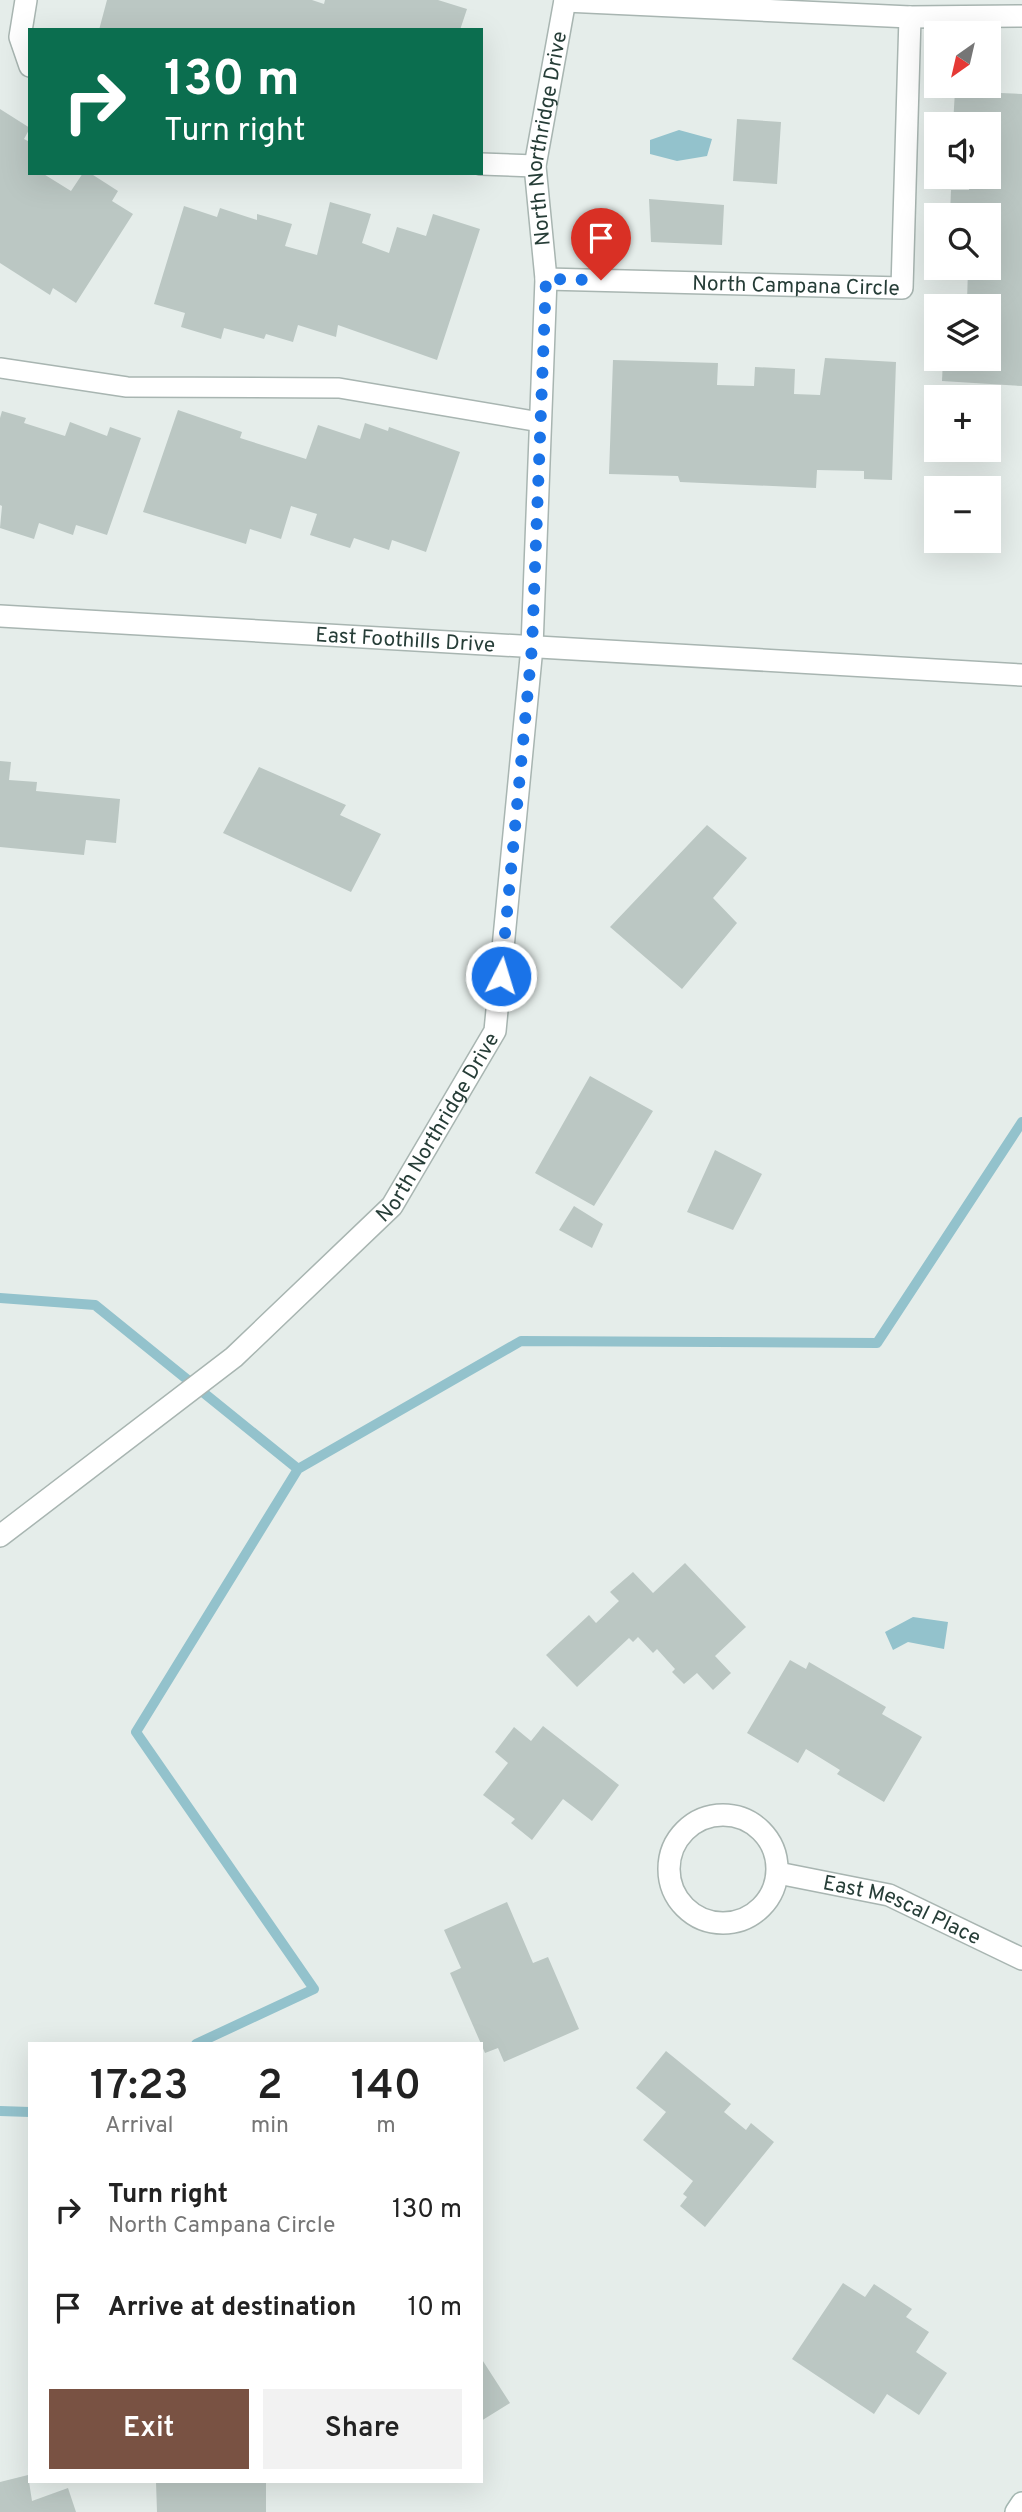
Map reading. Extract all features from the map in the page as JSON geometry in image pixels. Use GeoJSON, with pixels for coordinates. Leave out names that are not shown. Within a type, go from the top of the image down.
{"type":"FeatureCollection","features":[{"type":"Feature","properties":{"kind":"street"},"geometry":{"type":"LineString","coordinates":[[26,0],[20,37],[28,60]]}},
{"type":"Feature","properties":{"kind":"street"},"geometry":{"type":"LineString","coordinates":[[565,1],[821,7],[910,17],[1022,16]]}},
{"type":"Feature","properties":{"kind":"street","name":"North Northridge Drive"},"geometry":{"type":"LineString","coordinates":[[0,1536],[234,1357],[392,1206],[495,1031],[532,647],[546,279],[535,166],[565,1]]}},
{"type":"Feature","properties":{"kind":"street","name":"North Campana Circle"},"geometry":{"type":"LineString","coordinates":[[546,279],[902,288],[910,17]]}},
{"type":"Feature","properties":{"kind":"street"},"geometry":{"type":"LineString","coordinates":[[483,164],[535,166]]}},
{"type":"Feature","properties":{"kind":"street","name":"East Foothills Drive"},"geometry":{"type":"LineString","coordinates":[[0,616],[1022,675]]}},
{"type":"Feature","properties":{"kind":"street"},"geometry":{"type":"LineString","coordinates":[[730,1815],[750,1822],[765,1835],[775,1853],[778,1873],[772,1894],[759,1911],[740,1921],[718,1924],[698,1917],[681,1904],[671,1885],[669,1863],[676,1842],[690,1826],[709,1817],[730,1815]]}},
{"type":"Feature","properties":{"kind":"street","name":"East Mescal Place"},"geometry":{"type":"LineString","coordinates":[[778,1873],[889,1895],[1022,1959]]}},
{"type":"Feature","properties":{"kind":"street"},"geometry":{"type":"LineString","coordinates":[[1016,2512],[1022,2503]]}},
{"type":"Feature","properties":{"kind":"lane"},"geometry":{"type":"LineString","coordinates":[[0,368],[127,387],[340,388],[540,422]]}},
{"type":"Feature","properties":{"kind":"water"},"geometry":{"type":"Polygon","coordinates":[[[679,130],[712,139],[707,156],[677,161],[650,154],[650,140],[679,130]]]}},
{"type":"Feature","properties":{"kind":"water"},"geometry":{"type":"Polygon","coordinates":[[[913,1617],[948,1622],[944,1649],[908,1642],[893,1650],[885,1632],[913,1617]]]}},
{"type":"Feature","properties":{"kind":"building"},"geometry":{"type":"Polygon","coordinates":[[[107,0],[312,0],[324,4],[325,0],[438,0],[467,9],[461,28],[100,28],[107,0]]]}},
{"type":"Feature","properties":{"kind":"building"},"geometry":{"type":"Polygon","coordinates":[[[1001,93],[1022,94],[1022,386],[942,381],[942,371],[1001,371],[1001,294],[967,294],[968,280],[1001,280],[1001,203],[950,203],[951,190],[1001,189],[1001,112],[954,112],[955,98],[1001,98],[1001,93]]]}},
{"type":"Feature","properties":{"kind":"building"},"geometry":{"type":"Polygon","coordinates":[[[0,109],[28,127],[24,139],[28,141],[28,175],[45,175],[71,191],[82,175],[93,175],[118,191],[112,201],[133,214],[76,303],[53,288],[50,295],[0,263],[0,109]]]}},
{"type":"Feature","properties":{"kind":"building"},"geometry":{"type":"Polygon","coordinates":[[[737,119],[781,122],[777,184],[733,181],[737,119]]]}},
{"type":"Feature","properties":{"kind":"building"},"geometry":{"type":"Polygon","coordinates":[[[649,199],[724,205],[722,245],[651,242],[649,199]]]}},
{"type":"Feature","properties":{"kind":"building"},"geometry":{"type":"Polygon","coordinates":[[[330,202],[371,214],[362,243],[389,253],[397,227],[426,236],[433,214],[480,229],[437,360],[338,325],[336,337],[298,325],[293,342],[266,334],[264,339],[224,328],[221,339],[181,327],[185,313],[154,304],[184,206],[217,217],[220,208],[257,220],[257,214],[292,224],[285,246],[317,255],[330,202]]]}},
{"type":"Feature","properties":{"kind":"building"},"geometry":{"type":"Polygon","coordinates":[[[825,358],[896,362],[892,480],[864,479],[864,471],[817,470],[816,488],[680,482],[678,476],[609,474],[613,360],[718,363],[717,385],[754,386],[755,367],[795,369],[794,394],[820,395],[825,358]]]}},
{"type":"Feature","properties":{"kind":"building"},"geometry":{"type":"Polygon","coordinates":[[[178,410],[242,432],[240,438],[306,459],[318,425],[360,439],[365,423],[388,431],[389,427],[460,452],[426,552],[392,540],[389,550],[354,538],[350,548],[310,535],[317,514],[291,506],[281,539],[250,529],[246,544],[143,512],[178,410]]]}},
{"type":"Feature","properties":{"kind":"building"},"geometry":{"type":"Polygon","coordinates":[[[2,411],[26,418],[24,423],[65,436],[70,422],[107,436],[110,427],[141,438],[107,535],[76,525],[73,535],[39,523],[34,539],[0,528],[2,411]]]}},
{"type":"Feature","properties":{"kind":"building"},"geometry":{"type":"Polygon","coordinates":[[[0,761],[11,762],[9,780],[37,782],[36,791],[120,799],[116,843],[86,840],[84,855],[0,847],[0,761]]]}},
{"type":"Feature","properties":{"kind":"building"},"geometry":{"type":"Polygon","coordinates":[[[259,767],[346,805],[340,815],[381,834],[351,892],[223,833],[259,767]]]}},
{"type":"Feature","properties":{"kind":"building"},"geometry":{"type":"Polygon","coordinates":[[[707,825],[747,858],[713,898],[737,923],[682,989],[610,927],[707,825]]]}},
{"type":"Feature","properties":{"kind":"building"},"geometry":{"type":"Polygon","coordinates":[[[590,1076],[653,1111],[594,1206],[535,1173],[590,1076]]]}},
{"type":"Feature","properties":{"kind":"building"},"geometry":{"type":"Polygon","coordinates":[[[715,1150],[762,1174],[733,1230],[687,1212],[715,1150]]]}},
{"type":"Feature","properties":{"kind":"building"},"geometry":{"type":"Polygon","coordinates":[[[574,1206],[603,1224],[592,1248],[559,1230],[574,1206]]]}},
{"type":"Feature","properties":{"kind":"building"},"geometry":{"type":"Polygon","coordinates":[[[685,1563],[746,1627],[715,1656],[731,1673],[713,1690],[697,1673],[684,1684],[672,1672],[675,1669],[657,1649],[653,1653],[638,1637],[633,1642],[629,1638],[577,1687],[546,1655],[589,1615],[596,1623],[619,1601],[610,1592],[633,1572],[653,1593],[685,1563]]]}},
{"type":"Feature","properties":{"kind":"building"},"geometry":{"type":"Polygon","coordinates":[[[790,1660],[806,1669],[809,1662],[886,1707],[882,1714],[922,1737],[884,1802],[837,1774],[840,1770],[806,1749],[798,1763],[747,1733],[790,1660]]]}},
{"type":"Feature","properties":{"kind":"building"},"geometry":{"type":"Polygon","coordinates":[[[543,1726],[619,1785],[592,1821],[563,1799],[532,1840],[511,1823],[515,1819],[483,1795],[508,1763],[495,1752],[514,1727],[531,1741],[543,1726]]]}},
{"type":"Feature","properties":{"kind":"building"},"geometry":{"type":"Polygon","coordinates":[[[507,1902],[533,1963],[548,1957],[579,2029],[504,2062],[498,2048],[485,2053],[483,2042],[480,2042],[450,1973],[461,1968],[444,1930],[507,1902]]]}},
{"type":"Feature","properties":{"kind":"building"},"geometry":{"type":"Polygon","coordinates":[[[666,2051],[731,2104],[724,2112],[746,2130],[751,2123],[774,2142],[705,2227],[680,2206],[687,2197],[683,2194],[693,2181],[643,2140],[666,2112],[636,2088],[666,2051]]]}},
{"type":"Feature","properties":{"kind":"building"},"geometry":{"type":"Polygon","coordinates":[[[843,2283],[865,2297],[874,2284],[912,2309],[906,2317],[929,2332],[916,2352],[947,2373],[919,2415],[887,2394],[874,2414],[792,2359],[843,2283]]]}},
{"type":"Feature","properties":{"kind":"building"},"geometry":{"type":"Polygon","coordinates":[[[483,2361],[510,2403],[483,2420],[483,2361]]]}},
{"type":"Feature","properties":{"kind":"building"},"geometry":{"type":"Polygon","coordinates":[[[28,2475],[32,2501],[68,2488],[76,2512],[0,2512],[0,2482],[28,2475]]]}},
{"type":"Feature","properties":{"kind":"building"},"geometry":{"type":"Polygon","coordinates":[[[156,2483],[266,2483],[266,2512],[157,2512],[156,2483]]]}},
{"type":"Feature","properties":{"kind":"waterway"},"geometry":{"type":"LineString","coordinates":[[0,1298],[95,1305],[298,1469],[521,1341],[877,1343],[1022,1122]]}},
{"type":"Feature","properties":{"kind":"waterway"},"geometry":{"type":"LineString","coordinates":[[200,2042],[314,1989],[136,1732],[298,1469]]}},
{"type":"Feature","properties":{"kind":"waterway"},"geometry":{"type":"LineString","coordinates":[[0,2111],[28,2112]]}},
{"type":"Feature","properties":{"kind":"route"},"geometry":{"type":"LineString","coordinates":[[501,976],[532,647],[546,279],[601,280]]}}]}
